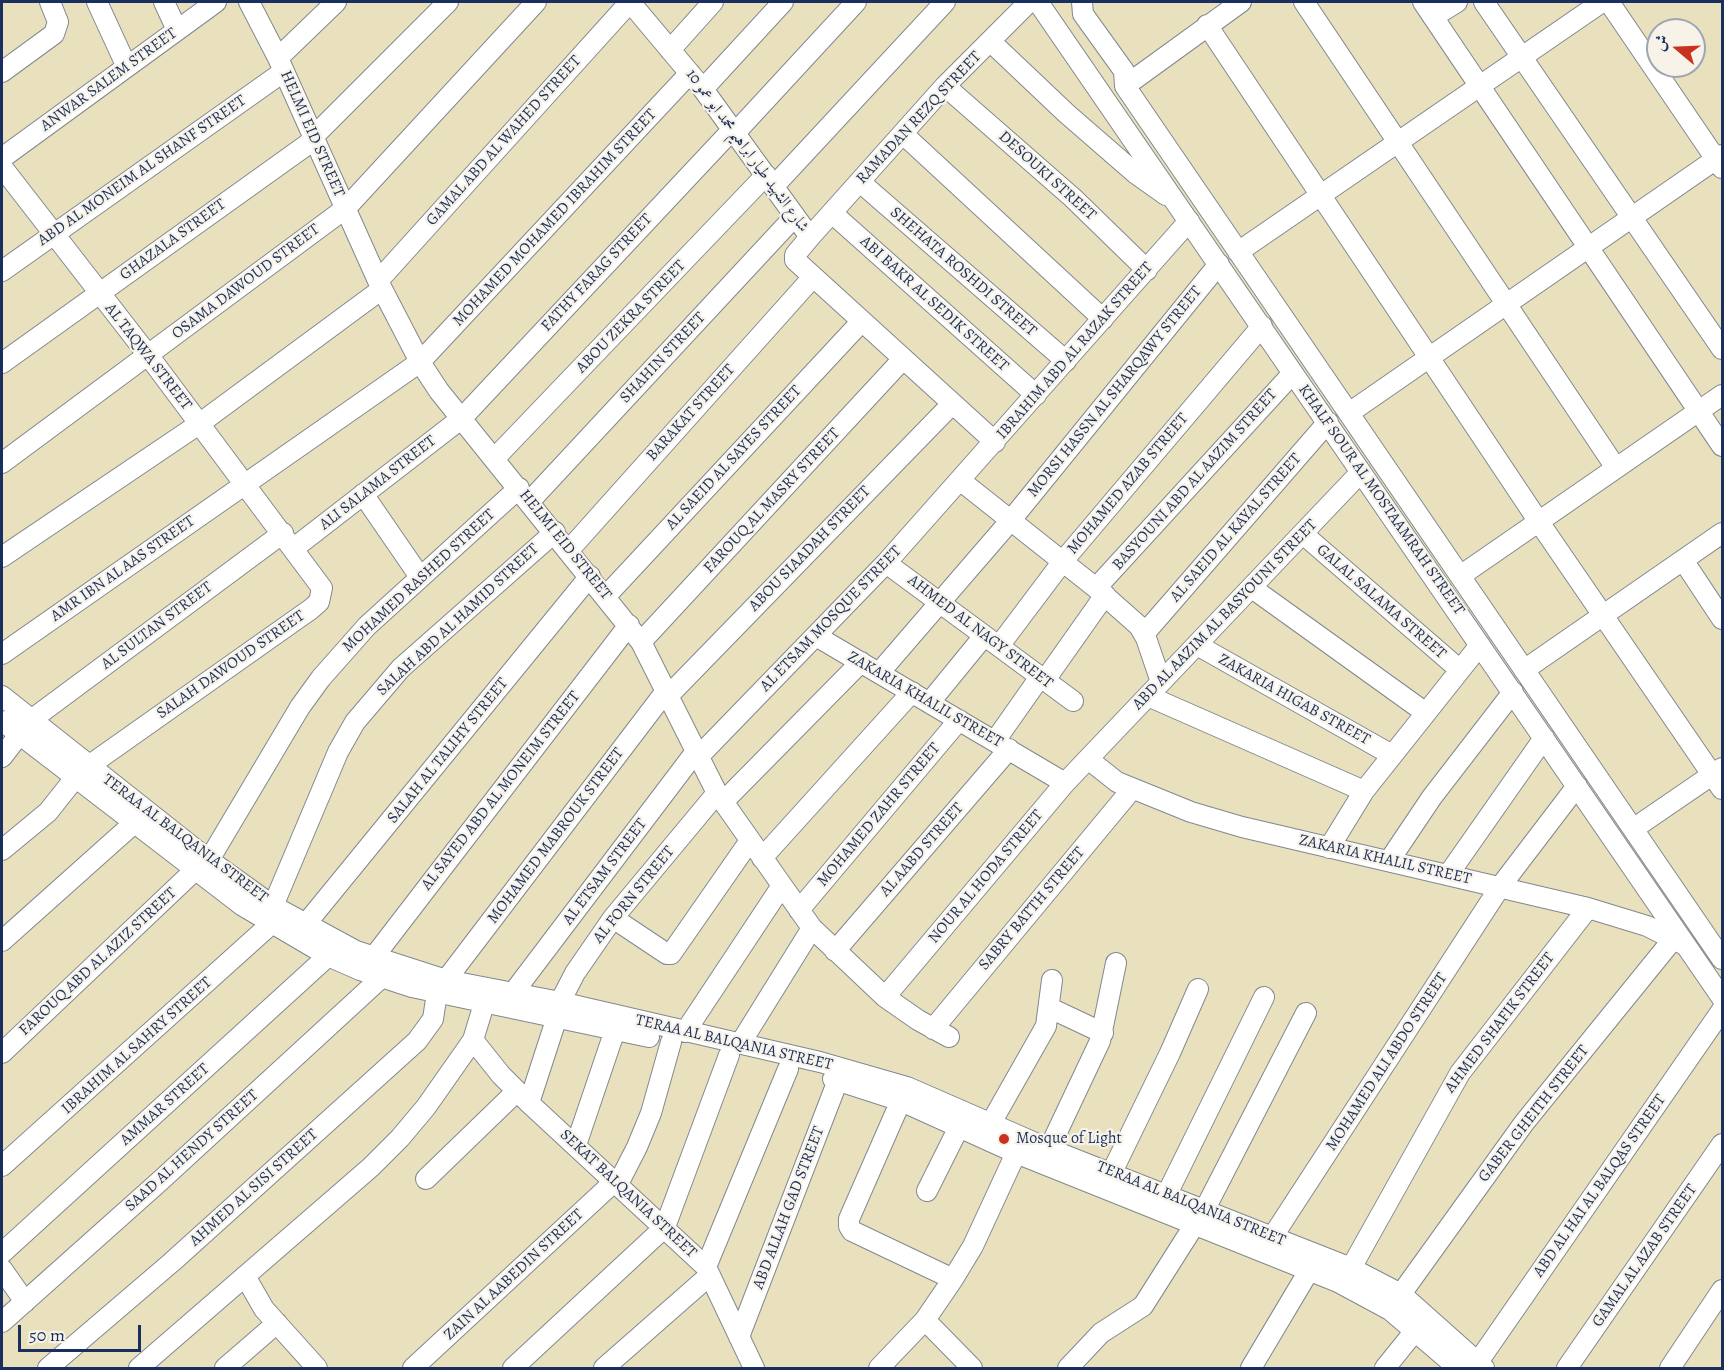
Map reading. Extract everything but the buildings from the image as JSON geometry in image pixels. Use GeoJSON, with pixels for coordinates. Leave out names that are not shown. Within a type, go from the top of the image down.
{"type":"FeatureCollection","features":[{"type":"Feature","properties":{"kind":"street"},"geometry":{"type":"LineString","coordinates":[[2,72],[54,34],[58,22],[50,2]]}},
{"type":"Feature","properties":{"kind":"street"},"geometry":{"type":"LineString","coordinates":[[98,2],[126,65]]}},
{"type":"Feature","properties":{"kind":"street"},"geometry":{"type":"LineString","coordinates":[[164,2],[177,30]]}},
{"type":"Feature","properties":{"kind":"street","name":"ANWAR SALEM STREET"},"geometry":{"type":"LineString","coordinates":[[2,158],[126,65],[216,2]]}},
{"type":"Feature","properties":{"kind":"street","name":"HELMI EID STREET"},"geometry":{"type":"LineString","coordinates":[[249,2],[281,65],[380,285],[420,363],[641,642],[720,797],[749,842],[812,928],[885,997],[941,1033]]}},
{"type":"Feature","properties":{"kind":"street","name":"ABD AL MONEIM AL SHANF STREET"},"geometry":{"type":"LineString","coordinates":[[2,271],[281,65],[336,2]]}},
{"type":"Feature","properties":{"kind":"street","name":"GHAZALA STREET"},"geometry":{"type":"LineString","coordinates":[[2,363],[314,137],[448,2]]}},
{"type":"Feature","properties":{"kind":"street","name":"OSAMA DAWOUD STREET"},"geometry":{"type":"LineString","coordinates":[[2,463],[346,208],[536,2]]}},
{"type":"Feature","properties":{"kind":"street"},"geometry":{"type":"LineString","coordinates":[[670,50],[713,2]]}},
{"type":"Feature","properties":{"kind":"street"},"geometry":{"type":"LineString","coordinates":[[703,89],[783,2]]}},
{"type":"Feature","properties":{"kind":"street","name":"FATHY FARAG STREET"},"geometry":{"type":"LineString","coordinates":[[462,418],[856,2]]}},
{"type":"Feature","properties":{"kind":"street","name":"ABOU ZEKRA STREET"},"geometry":{"type":"LineString","coordinates":[[495,458],[945,2]]}},
{"type":"Feature","properties":{"kind":"street","name":"RAMADAN REZQ STREET"},"geometry":{"type":"LineString","coordinates":[[810,237],[945,86],[1029,2]]}},
{"type":"Feature","properties":{"kind":"street","name":"KHALF SOUR AL MOSTAAMRAH STREET"},"geometry":{"type":"LineString","coordinates":[[1038,2],[1545,738],[1681,943],[1722,998]]}},
{"type":"Feature","properties":{"kind":"street"},"geometry":{"type":"LineString","coordinates":[[1082,2],[1083,14],[1124,72],[1125,86],[1722,959]]}},
{"type":"Feature","properties":{"kind":"street"},"geometry":{"type":"LineString","coordinates":[[1125,86],[1240,2]]}},
{"type":"Feature","properties":{"kind":"street"},"geometry":{"type":"LineString","coordinates":[[1304,2],[1616,468]]}},
{"type":"Feature","properties":{"kind":"street"},"geometry":{"type":"LineString","coordinates":[[1457,2],[1428,9],[1722,446]]}},
{"type":"Feature","properties":{"kind":"street"},"geometry":{"type":"LineString","coordinates":[[1484,2],[1722,349]]}},
{"type":"Feature","properties":{"kind":"street"},"geometry":{"type":"LineString","coordinates":[[1238,252],[1602,2]]}},
{"type":"Feature","properties":{"kind":"street"},"geometry":{"type":"LineString","coordinates":[[1348,413],[1632,217],[1720,160],[1609,2]]}},
{"type":"Feature","properties":{"kind":"street","name":"شارع الشهيد طيار ابراهيم محمد ابو عمو 10"},"geometry":{"type":"LineString","coordinates":[[632,3],[703,89],[810,237],[795,257],[813,277],[995,442]]}},
{"type":"Feature","properties":{"kind":"street","name":"GAMAL ABD AL WAHED STREET"},"geometry":{"type":"LineString","coordinates":[[2,557],[199,424],[380,285],[632,3]]}},
{"type":"Feature","properties":{"kind":"street"},"geometry":{"type":"LineString","coordinates":[[1207,25],[1539,522],[1719,777],[1633,829]]}},
{"type":"Feature","properties":{"kind":"street"},"geometry":{"type":"LineString","coordinates":[[990,41],[1121,162],[1178,204]]}},
{"type":"Feature","properties":{"kind":"street","name":"MOHAMED MOHAMED IBRAHIM STREET"},"geometry":{"type":"LineString","coordinates":[[244,484],[420,363],[690,73]]}},
{"type":"Feature","properties":{"kind":"street","name":"DESOUKI STREET"},"geometry":{"type":"LineString","coordinates":[[945,86],[1073,198],[1147,270]]}},
{"type":"Feature","properties":{"kind":"street"},"geometry":{"type":"LineString","coordinates":[[903,134],[1103,319]]}},
{"type":"Feature","properties":{"kind":"street","name":"AL TAQWA STREET"},"geometry":{"type":"LineString","coordinates":[[2,167],[288,540]]}},
{"type":"Feature","properties":{"kind":"street","name":"SHEHATA ROSHDI STREET"},"geometry":{"type":"LineString","coordinates":[[860,182],[1066,361]]}},
{"type":"Feature","properties":{"kind":"street","name":"ABI BAKR AL SEDIK STREET"},"geometry":{"type":"LineString","coordinates":[[832,213],[1036,395]]}},
{"type":"Feature","properties":{"kind":"street","name":"SHAHIN STREET"},"geometry":{"type":"LineString","coordinates":[[525,495],[795,216]]}},
{"type":"Feature","properties":{"kind":"street","name":"IBRAHIM ABD AL RAZAK STREET"},"geometry":{"type":"LineString","coordinates":[[961,481],[1189,220]]}},
{"type":"Feature","properties":{"kind":"street","name":"MORSI HASSN AL SHARQAWY STREET"},"geometry":{"type":"LineString","coordinates":[[879,673],[1011,520],[1219,264]]}},
{"type":"Feature","properties":{"kind":"street","name":"BARAKAT STREET"},"geometry":{"type":"LineString","coordinates":[[569,550],[813,277]]}},
{"type":"Feature","properties":{"kind":"street","name":"AL SAEID AL SAYES STREET"},"geometry":{"type":"LineString","coordinates":[[606,596],[861,321]]}},
{"type":"Feature","properties":{"kind":"street","name":"MOHAMED AZAB STREET"},"geometry":{"type":"LineString","coordinates":[[930,702],[991,641],[1063,561],[1262,326]]}},
{"type":"Feature","properties":{"kind":"street","name":"FAROUQ AL MASRY STREET"},"geometry":{"type":"LineString","coordinates":[[641,642],[903,359]]}},
{"type":"Feature","properties":{"kind":"street","name":"BASYOUNI ABD AL AAZIM STREET"},"geometry":{"type":"LineString","coordinates":[[1042,679],[1101,591],[1293,373]]}},
{"type":"Feature","properties":{"kind":"street"},"geometry":{"type":"LineString","coordinates":[[1460,576],[1722,395]]}},
{"type":"Feature","properties":{"kind":"street","name":"ABOU SIAADAH STREET"},"geometry":{"type":"LineString","coordinates":[[667,693],[952,404]]}},
{"type":"Feature","properties":{"kind":"street","name":"ALI SALAMA STREET"},"geometry":{"type":"LineString","coordinates":[[288,540],[363,494],[462,418]]}},
{"type":"Feature","properties":{"kind":"street","name":"AL SAEID AL KAYAL STREET"},"geometry":{"type":"LineString","coordinates":[[1144,634],[1328,422]]}},
{"type":"Feature","properties":{"kind":"street","name":"ABD AL AAZIM AL BASYOUNI STREET"},"geometry":{"type":"LineString","coordinates":[[1088,759],[1361,472]]}},
{"type":"Feature","properties":{"kind":"street"},"geometry":{"type":"LineString","coordinates":[[961,481],[1101,591],[1144,634],[1155,689],[1364,791]]}},
{"type":"Feature","properties":{"kind":"street","name":"AL ETSAM MOSQUE STREET"},"geometry":{"type":"LineString","coordinates":[[698,753],[816,636],[961,481]]}},
{"type":"Feature","properties":{"kind":"street","name":"AMR IBN AL AAS STREET"},"geometry":{"type":"LineString","coordinates":[[2,654],[244,484]]}},
{"type":"Feature","properties":{"kind":"street"},"geometry":{"type":"LineString","coordinates":[[363,494],[420,577]]}},
{"type":"Feature","properties":{"kind":"street","name":"MOHAMED RASHED STREET"},"geometry":{"type":"LineString","coordinates":[[202,865],[300,707],[321,678],[367,626],[420,577],[525,495]]}},
{"type":"Feature","properties":{"kind":"street","name":"SALAH ABD AL HAMID STREET"},"geometry":{"type":"LineString","coordinates":[[272,915],[338,752],[369,703],[401,669],[555,532]]}},
{"type":"Feature","properties":{"kind":"street"},"geometry":{"type":"LineString","coordinates":[[1524,670],[1722,533]]}},
{"type":"Feature","properties":{"kind":"street","name":"GALAL SALAMA STREET"},"geometry":{"type":"LineString","coordinates":[[1303,534],[1460,670]]}},
{"type":"Feature","properties":{"kind":"street","name":"AL SULTAN STREET"},"geometry":{"type":"LineString","coordinates":[[2,757],[25,727],[288,540]]}},
{"type":"Feature","properties":{"kind":"street","name":"SALAH DAWOUD STREET"},"geometry":{"type":"LineString","coordinates":[[2,850],[48,812],[82,771],[319,602],[322,588],[288,540]]}},
{"type":"Feature","properties":{"kind":"street"},"geometry":{"type":"LineString","coordinates":[[1683,560],[1722,619]]}},
{"type":"Feature","properties":{"kind":"street","name":"AHMED AL NAGY STREET"},"geometry":{"type":"LineString","coordinates":[[886,563],[1073,701]]}},
{"type":"Feature","properties":{"kind":"street","name":"SALAH AL TALIHY STREET"},"geometry":{"type":"LineString","coordinates":[[305,925],[590,576]]}},
{"type":"Feature","properties":{"kind":"street"},"geometry":{"type":"LineString","coordinates":[[1252,588],[1426,713]]}},
{"type":"Feature","properties":{"kind":"street","name":"AL SAYED ABD AL MONEIM STREET"},"geometry":{"type":"LineString","coordinates":[[373,958],[629,625]]}},
{"type":"Feature","properties":{"kind":"street","name":"ZAKARIA KHALIL STREET"},"geometry":{"type":"LineString","coordinates":[[816,636],[1065,783]]}},
{"type":"Feature","properties":{"kind":"street","name":"ZAKARIA HIGAB STREET"},"geometry":{"type":"LineString","coordinates":[[1197,645],[1392,755]]}},
{"type":"Feature","properties":{"kind":"street"},"geometry":{"type":"LineString","coordinates":[[1329,848],[1364,791],[1480,645]]}},
{"type":"Feature","properties":{"kind":"street","name":"AL FORN STREET"},"geometry":{"type":"LineString","coordinates":[[523,1097],[575,972],[613,918],[720,797],[861,662]]}},
{"type":"Feature","properties":{"kind":"street","name":"AL AABD STREET"},"geometry":{"type":"LineString","coordinates":[[835,951],[1002,745],[1042,679]]}},
{"type":"Feature","properties":{"kind":"street"},"geometry":{"type":"LineString","coordinates":[[762,858],[912,692]]}},
{"type":"Feature","properties":{"kind":"street"},"geometry":{"type":"LineString","coordinates":[[1389,861],[1432,797],[1513,692]]}},
{"type":"Feature","properties":{"kind":"street","name":"MOHAMED MABROUK STREET"},"geometry":{"type":"LineString","coordinates":[[442,986],[667,693]]}},
{"type":"Feature","properties":{"kind":"street","name":"TERAA AL BALQANIA STREET"},"geometry":{"type":"LineString","coordinates":[[2,696],[25,727],[202,865],[328,956],[381,978],[442,986],[735,1050],[849,1069],[904,1094],[991,1123],[1049,1149],[1167,1194],[1200,1216],[1390,1310],[1421,1323],[1481,1365]]}},
{"type":"Feature","properties":{"kind":"street","name":"MOHAMED ZAHR STREET"},"geometry":{"type":"LineString","coordinates":[[799,910],[959,720]]}},
{"type":"Feature","properties":{"kind":"street","name":"TERAA AL BALQANIA STREET"},"geometry":{"type":"LineString","coordinates":[[2,721],[25,727]]}},
{"type":"Feature","properties":{"kind":"street"},"geometry":{"type":"LineString","coordinates":[[1448,875],[1545,738]]}},
{"type":"Feature","properties":{"kind":"street","name":"AL ETSAM STREET"},"geometry":{"type":"LineString","coordinates":[[513,993],[698,753]]}},
{"type":"Feature","properties":{"kind":"street","name":"ZAKARIA KHALIL STREET"},"geometry":{"type":"LineString","coordinates":[[1088,759],[1103,772],[1132,789],[1191,812],[1242,827],[1588,908],[1647,926],[1681,943]]}},
{"type":"Feature","properties":{"kind":"street","name":"NOUR AL HODA STREET"},"geometry":{"type":"LineString","coordinates":[[885,997],[1065,783],[1088,759]]}},
{"type":"Feature","properties":{"kind":"street","name":"TERAA AL BALQANIA STREET"},"geometry":{"type":"LineString","coordinates":[[82,771],[133,824],[202,865]]}},
{"type":"Feature","properties":{"kind":"street"},"geometry":{"type":"LineString","coordinates":[[1500,887],[1577,786]]}},
{"type":"Feature","properties":{"kind":"street","name":"SABRY BATTH STREET"},"geometry":{"type":"LineString","coordinates":[[941,1033],[1132,789]]}},
{"type":"Feature","properties":{"kind":"street"},"geometry":{"type":"LineString","coordinates":[[2,941],[133,824]]}},
{"type":"Feature","properties":{"kind":"street"},"geometry":{"type":"LineString","coordinates":[[613,918],[667,954],[671,954],[749,842]]}},
{"type":"Feature","properties":{"kind":"street","name":"FAROUQ ABD AL AZIZ STREET"},"geometry":{"type":"LineString","coordinates":[[2,1053],[202,865]]}},
{"type":"Feature","properties":{"kind":"street","name":"ZAIN AL AABEDIN STREET"},"geometry":{"type":"LineString","coordinates":[[413,1368],[617,1182],[638,1147],[678,1037],[781,887]]}},
{"type":"Feature","properties":{"kind":"street","name":"MOHAMED ALI ABDO STREET"},"geometry":{"type":"LineString","coordinates":[[1273,1236],[1500,887]]}},
{"type":"Feature","properties":{"kind":"street","name":"AHMED SHAFIK STREET"},"geometry":{"type":"LineString","coordinates":[[1351,1268],[1460,1073],[1588,908]]}},
{"type":"Feature","properties":{"kind":"street","name":"TERAA AL BALQANIA STREET"},"geometry":{"type":"LineString","coordinates":[[272,915],[305,925],[373,958],[442,986]]}},
{"type":"Feature","properties":{"kind":"street","name":"IBRAHIM AL SAHRY STREET"},"geometry":{"type":"LineString","coordinates":[[2,1166],[272,915]]}},
{"type":"Feature","properties":{"kind":"street"},"geometry":{"type":"LineString","coordinates":[[513,1368],[665,1227],[735,1050],[812,928]]}},
{"type":"Feature","properties":{"kind":"street","name":"GABER GHEITH STREET"},"geometry":{"type":"LineString","coordinates":[[1401,1294],[1524,1123],[1681,943]]}},
{"type":"Feature","properties":{"kind":"street","name":"AMMAR STREET"},"geometry":{"type":"LineString","coordinates":[[2,1253],[328,956]]}},
{"type":"Feature","properties":{"kind":"street"},"geometry":{"type":"LineString","coordinates":[[1049,1149],[1103,1033],[1116,963]]}},
{"type":"Feature","properties":{"kind":"street","name":"SAAD AL HENDY STREET"},"geometry":{"type":"LineString","coordinates":[[2,1322],[381,978]]}},
{"type":"Feature","properties":{"kind":"street"},"geometry":{"type":"LineString","coordinates":[[991,1123],[1040,1039],[1050,1008],[1052,980]]}},
{"type":"Feature","properties":{"kind":"street","name":"AHMED AL SISI STREET"},"geometry":{"type":"LineString","coordinates":[[48,1368],[172,1262],[417,1041],[433,1019],[442,986]]}},
{"type":"Feature","properties":{"kind":"street"},"geometry":{"type":"LineString","coordinates":[[1112,1172],[1170,1053],[1198,989]]}},
{"type":"Feature","properties":{"kind":"street","name":"TERAA AL BALQANIA STREET"},"geometry":{"type":"LineString","coordinates":[[487,995],[513,993],[615,1030],[678,1037]]}},
{"type":"Feature","properties":{"kind":"street"},"geometry":{"type":"LineString","coordinates":[[139,1368],[371,1167],[400,1138],[426,1107],[473,1040],[487,995]]}},
{"type":"Feature","properties":{"kind":"street"},"geometry":{"type":"LineString","coordinates":[[1167,1194],[1264,997]]}},
{"type":"Feature","properties":{"kind":"street"},"geometry":{"type":"LineString","coordinates":[[1050,1008],[1103,1033]]}},
{"type":"Feature","properties":{"kind":"street","name":"ABD AL HAI AL BALQAS STREET"},"geometry":{"type":"LineString","coordinates":[[1481,1365],[1722,1010]]}},
{"type":"Feature","properties":{"kind":"street"},"geometry":{"type":"LineString","coordinates":[[1068,1368],[1101,1333],[1143,1306],[1200,1216],[1306,1013]]}},
{"type":"Feature","properties":{"kind":"street"},"geometry":{"type":"LineString","coordinates":[[576,1146],[615,1030]]}},
{"type":"Feature","properties":{"kind":"street","name":"SEKAT BALQANIA STREET"},"geometry":{"type":"LineString","coordinates":[[473,1040],[523,1097],[665,1227],[708,1271],[754,1368]]}},
{"type":"Feature","properties":{"kind":"street","name":"TERAA AL BALQANIA STREET"},"geometry":{"type":"LineString","coordinates":[[735,1050],[788,1069],[904,1094],[959,1127],[1016,1153],[1200,1216],[1273,1236],[1351,1268],[1401,1294],[1421,1323],[1458,1368]]}},
{"type":"Feature","properties":{"kind":"street"},"geometry":{"type":"LineString","coordinates":[[604,1368],[708,1271],[788,1069]]}},
{"type":"Feature","properties":{"kind":"street","name":"ABD ALLAH GAD STREET"},"geometry":{"type":"LineString","coordinates":[[739,1336],[838,1080]]}},
{"type":"Feature","properties":{"kind":"street"},"geometry":{"type":"LineString","coordinates":[[904,1094],[849,1219],[849,1226],[852,1231],[953,1279]]}},
{"type":"Feature","properties":{"kind":"street"},"geometry":{"type":"LineString","coordinates":[[426,1179],[523,1097]]}},
{"type":"Feature","properties":{"kind":"street"},"geometry":{"type":"LineString","coordinates":[[927,1191],[959,1127]]}},
{"type":"Feature","properties":{"kind":"street","name":"GAMAL AL AZAB STREET"},"geometry":{"type":"LineString","coordinates":[[1567,1368],[1722,1144]]}},
{"type":"Feature","properties":{"kind":"street"},"geometry":{"type":"LineString","coordinates":[[879,1368],[925,1320],[953,1279],[973,1246],[1016,1153]]}},
{"type":"Feature","properties":{"kind":"street"},"geometry":{"type":"LineString","coordinates":[[2,1269],[25,1302]]}},
{"type":"Feature","properties":{"kind":"street"},"geometry":{"type":"LineString","coordinates":[[1251,1368],[1310,1269]]}},
{"type":"Feature","properties":{"kind":"street"},"geometry":{"type":"LineString","coordinates":[[245,1276],[264,1309],[317,1368]]}},
{"type":"Feature","properties":{"kind":"street"},"geometry":{"type":"LineString","coordinates":[[1670,1368],[1722,1290]]}},
{"type":"Feature","properties":{"kind":"street"},"geometry":{"type":"LineString","coordinates":[[925,1320],[970,1368]]}},
{"type":"Feature","properties":{"kind":"street"},"geometry":{"type":"LineString","coordinates":[[225,1368],[277,1323]]}},
{"type":"Feature","properties":{"kind":"street"},"geometry":{"type":"LineString","coordinates":[[1385,1368],[1421,1323]]}},
{"type":"Feature","properties":{"kind":"place","name":"Mosque of Light"},"geometry":{"type":"Point","coordinates":[1004,1139]}}]}
